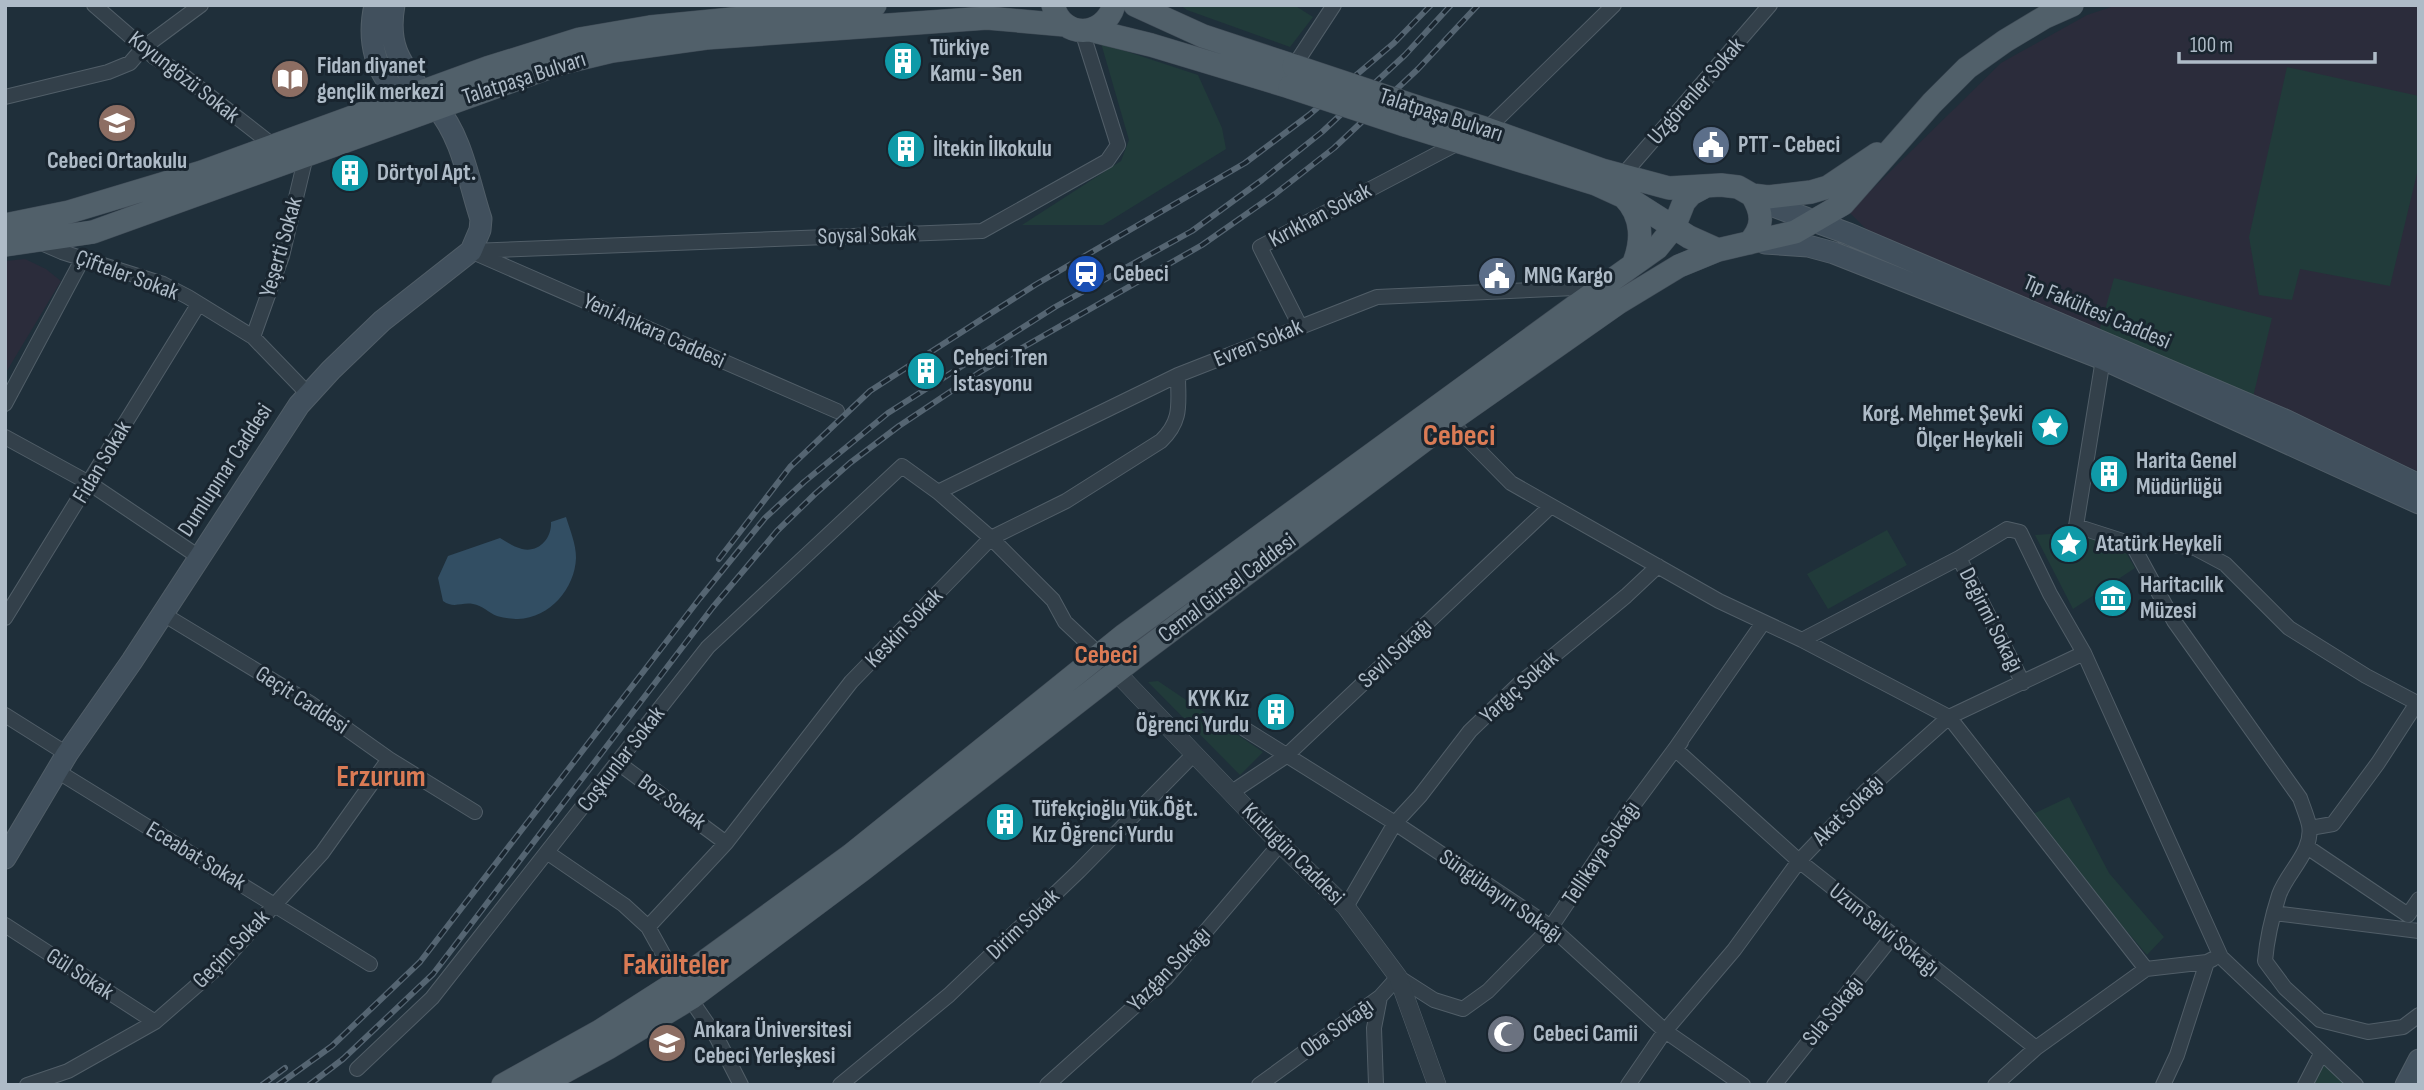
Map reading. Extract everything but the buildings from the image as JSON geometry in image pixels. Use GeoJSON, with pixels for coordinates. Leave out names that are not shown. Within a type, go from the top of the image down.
{"type":"FeatureCollection","features":[{"type":"Feature","properties":{"kind":"main road"},"geometry":{"type":"LineString","coordinates":[[375,5],[371,36],[376,62],[391,87],[420,102]]}},
{"type":"Feature","properties":{"kind":"main road"},"geometry":{"type":"LineString","coordinates":[[394,5],[391,37],[395,50],[420,102],[455,139],[481,219],[480,230],[471,251]]}},
{"type":"Feature","properties":{"kind":"main road","name":"Talatpaşa Bulvarı"},"geometry":{"type":"LineString","coordinates":[[5,245],[93,232],[306,156],[420,102],[552,47],[610,32],[875,5]]}},
{"type":"Feature","properties":{"kind":"main road"},"geometry":{"type":"LineString","coordinates":[[1073,23],[1106,22],[1115,5]]}},
{"type":"Feature","properties":{"kind":"main road","name":"Talatpaşa Bulvarı"},"geometry":{"type":"LineString","coordinates":[[1135,5],[1292,76],[1411,116],[1488,129],[1623,186],[1674,227]]}},
{"type":"Feature","properties":{"kind":"main road"},"geometry":{"type":"LineString","coordinates":[[1706,186],[1684,202],[1674,227],[1689,237],[1718,250],[1795,232],[1843,204],[1897,141],[1967,68],[2045,17],[2072,5]]}},
{"type":"Feature","properties":{"kind":"main road","name":"Talatpaşa Bulvarı"},"geometry":{"type":"LineString","coordinates":[[5,225],[69,212],[420,102],[562,63],[660,43],[987,19],[1073,23],[1163,48],[1292,76]]}},
{"type":"Feature","properties":{"kind":"main road","name":"Talatpaşa Bulvarı"},"geometry":{"type":"LineString","coordinates":[[1411,116],[1460,142],[1596,184],[1669,188],[1721,185],[1738,187],[1752,195],[1793,195],[1828,187],[1897,141]]}},
{"type":"Feature","properties":{"kind":"main road"},"geometry":{"type":"LineString","coordinates":[[1623,186],[1639,225],[1640,247],[1633,265]]}},
{"type":"Feature","properties":{"kind":"main road"},"geometry":{"type":"LineString","coordinates":[[1749,243],[1756,236],[1761,224],[1760,211],[1752,195]]}},
{"type":"Feature","properties":{"kind":"main road","name":"Tıp Fakültesi Caddesi"},"geometry":{"type":"LineString","coordinates":[[1752,195],[2287,421],[2419,485]]}},
{"type":"Feature","properties":{"kind":"main road","name":"Cemal Gürsel Caddesi"},"geometry":{"type":"LineString","coordinates":[[504,1085],[600,1031],[685,989],[1100,655],[1657,248],[1674,227]]}},
{"type":"Feature","properties":{"kind":"main road","name":"Tıp Fakültesi Caddesi"},"geometry":{"type":"LineString","coordinates":[[1749,243],[1808,246],[1834,253],[2103,359],[2419,503]]}},
{"type":"Feature","properties":{"kind":"main road","name":"Cemal Gürsel Caddesi"},"geometry":{"type":"LineString","coordinates":[[540,1085],[862,870],[1117,672],[1450,421],[1643,287],[1679,266],[1718,250]]}},
{"type":"Feature","properties":{"kind":"main road","name":"Dumlupınar Caddesi"},"geometry":{"type":"LineString","coordinates":[[5,858],[62,763],[308,394],[382,321],[471,251]]}},
{"type":"Feature","properties":{"kind":"main road"},"geometry":{"type":"LineString","coordinates":[[2406,1085],[2419,1060]]}},
{"type":"Feature","properties":{"kind":"street","name":"Koyungözü Sokak"},"geometry":{"type":"LineString","coordinates":[[94,5],[154,57],[180,73],[275,147]]}},
{"type":"Feature","properties":{"kind":"street"},"geometry":{"type":"LineString","coordinates":[[5,97],[108,72],[130,63],[143,48],[201,5]]}},
{"type":"Feature","properties":{"kind":"street"},"geometry":{"type":"LineString","coordinates":[[1292,76],[1334,5]]}},
{"type":"Feature","properties":{"kind":"street"},"geometry":{"type":"LineString","coordinates":[[1488,129],[1614,5]]}},
{"type":"Feature","properties":{"kind":"street","name":"Uzgörenler Sokak"},"geometry":{"type":"LineString","coordinates":[[1623,186],[1770,5]]}},
{"type":"Feature","properties":{"kind":"street","name":"Soysal Sokak"},"geometry":{"type":"LineString","coordinates":[[471,251],[982,231],[1107,161],[1118,145],[1073,23]]}},
{"type":"Feature","properties":{"kind":"street","name":"Kırıkhan Sokak"},"geometry":{"type":"LineString","coordinates":[[1300,326],[1260,247],[1460,142]]}},
{"type":"Feature","properties":{"kind":"street","name":"Yeşerti Sokak"},"geometry":{"type":"LineString","coordinates":[[253,337],[282,256],[306,156]]}},
{"type":"Feature","properties":{"kind":"street","name":"Çifteler Sokak"},"geometry":{"type":"LineString","coordinates":[[38,242],[163,284],[253,337],[308,394]]}},
{"type":"Feature","properties":{"kind":"street","name":"Yeni Ankara Caddesi"},"geometry":{"type":"LineString","coordinates":[[471,251],[837,411]]}},
{"type":"Feature","properties":{"kind":"street"},"geometry":{"type":"LineString","coordinates":[[5,404],[83,258]]}},
{"type":"Feature","properties":{"kind":"street","name":"Evren Sokak"},"geometry":{"type":"LineString","coordinates":[[938,492],[1178,375],[1377,297],[1603,287]]}},
{"type":"Feature","properties":{"kind":"street","name":"Fidan Sokak"},"geometry":{"type":"LineString","coordinates":[[5,618],[198,304]]}},
{"type":"Feature","properties":{"kind":"street"},"geometry":{"type":"LineString","coordinates":[[2103,359],[2076,526],[2132,544],[2167,544],[2195,548],[2225,564],[2289,628],[2366,676],[2418,704],[2333,824],[2310,828]]}},
{"type":"Feature","properties":{"kind":"street","name":"Keskin Sokak"},"geometry":{"type":"LineString","coordinates":[[648,927],[726,843],[851,682],[991,538],[1066,501],[1161,441],[1171,431],[1178,419],[1178,375]]}},
{"type":"Feature","properties":{"kind":"street"},"geometry":{"type":"LineString","coordinates":[[1450,421],[1511,483],[1763,623],[1802,640],[1949,717],[2146,969]]}},
{"type":"Feature","properties":{"kind":"street"},"geometry":{"type":"LineString","coordinates":[[5,436],[89,483],[198,557]]}},
{"type":"Feature","properties":{"kind":"street","name":"Coşkunlar Sokak"},"geometry":{"type":"LineString","coordinates":[[358,1069],[432,998],[708,647],[902,466],[938,492]]}},
{"type":"Feature","properties":{"kind":"street"},"geometry":{"type":"LineString","coordinates":[[938,492],[991,538],[1053,600],[1065,621],[1100,655]]}},
{"type":"Feature","properties":{"kind":"street","name":"Sevil Sokağı"},"geometry":{"type":"LineString","coordinates":[[1232,792],[1286,756],[1550,506]]}},
{"type":"Feature","properties":{"kind":"street"},"geometry":{"type":"LineString","coordinates":[[1802,640],[1959,558],[2007,529],[2020,531],[2050,594],[2084,653],[2221,957],[2356,1085]]}},
{"type":"Feature","properties":{"kind":"street"},"geometry":{"type":"LineString","coordinates":[[2132,544],[2174,621],[2301,798],[2310,828],[2306,847],[2280,893],[2268,935],[2265,961],[2285,988],[2320,1020],[2368,1032],[2403,1027],[2419,1015]]}},
{"type":"Feature","properties":{"kind":"street","name":"Değirmi Sokağı"},"geometry":{"type":"LineString","coordinates":[[1959,558],[2023,683]]}},
{"type":"Feature","properties":{"kind":"street","name":"Yargıç Sokak"},"geometry":{"type":"LineString","coordinates":[[1346,907],[1395,823],[1420,796],[1470,731],[1518,685],[1626,596],[1658,566]]}},
{"type":"Feature","properties":{"kind":"street","name":"Geçit Caddesi"},"geometry":{"type":"LineString","coordinates":[[163,614],[310,703],[389,759],[475,812]]}},
{"type":"Feature","properties":{"kind":"street","name":"Tellikaya Sokağı"},"geometry":{"type":"LineString","coordinates":[[1398,977],[1434,1000],[1463,1009],[1488,991],[1551,926],[1626,815],[1732,671],[1763,623]]}},
{"type":"Feature","properties":{"kind":"street","name":"Akat Sokağı"},"geometry":{"type":"LineString","coordinates":[[1628,1085],[1665,1031],[1734,950],[1799,861],[1864,792],[1949,717],[2084,653]]}},
{"type":"Feature","properties":{"kind":"street","name":"Kutlugün Caddesi"},"geometry":{"type":"LineString","coordinates":[[1100,655],[1280,844],[1346,907],[1398,977],[1437,1085]]}},
{"type":"Feature","properties":{"kind":"street","name":"Eceabat Sokak"},"geometry":{"type":"LineString","coordinates":[[5,715],[62,763],[370,964]]}},
{"type":"Feature","properties":{"kind":"street","name":"Süngübayırı Sokağı"},"geometry":{"type":"LineString","coordinates":[[1243,728],[1395,823],[1551,926],[1665,1031],[1743,1085]]}},
{"type":"Feature","properties":{"kind":"street","name":"Uzun Selvi Sokağı"},"geometry":{"type":"LineString","coordinates":[[1675,749],[1799,861],[2036,1048]]}},
{"type":"Feature","properties":{"kind":"street","name":"Dirim Sokak"},"geometry":{"type":"LineString","coordinates":[[840,1085],[959,985],[1079,871],[1195,753]]}},
{"type":"Feature","properties":{"kind":"street","name":"Geçim Sokak"},"geometry":{"type":"LineString","coordinates":[[27,1085],[68,1071],[155,1022],[217,968],[322,853],[389,759]]}},
{"type":"Feature","properties":{"kind":"street","name":"Boz Sokak"},"geometry":{"type":"LineString","coordinates":[[617,762],[726,843]]}},
{"type":"Feature","properties":{"kind":"street","name":"Yazgan Sokağı"},"geometry":{"type":"LineString","coordinates":[[1047,1085],[1167,978],[1280,844]]}},
{"type":"Feature","properties":{"kind":"street"},"geometry":{"type":"LineString","coordinates":[[2306,847],[2408,915],[2419,899]]}},
{"type":"Feature","properties":{"kind":"street"},"geometry":{"type":"LineString","coordinates":[[548,853],[624,905],[648,927],[717,1038],[741,1085]]}},
{"type":"Feature","properties":{"kind":"street"},"geometry":{"type":"LineString","coordinates":[[2274,913],[2419,930]]}},
{"type":"Feature","properties":{"kind":"street","name":"Gül Sokak"},"geometry":{"type":"LineString","coordinates":[[5,925],[155,1022]]}},
{"type":"Feature","properties":{"kind":"street","name":"Sıla Sokağı"},"geometry":{"type":"LineString","coordinates":[[1774,1085],[1892,937]]}},
{"type":"Feature","properties":{"kind":"street"},"geometry":{"type":"LineString","coordinates":[[1995,1085],[2036,1048],[2146,969],[2207,962],[2221,957]]}},
{"type":"Feature","properties":{"kind":"street"},"geometry":{"type":"LineString","coordinates":[[2163,1085],[2178,1055],[2207,962]]}},
{"type":"Feature","properties":{"kind":"street","name":"Oba Sokağı"},"geometry":{"type":"LineString","coordinates":[[1259,1085],[1380,997],[1398,977]]}},
{"type":"Feature","properties":{"kind":"street"},"geometry":{"type":"LineString","coordinates":[[1376,1085],[1374,1028],[1380,997]]}},
{"type":"Feature","properties":{"kind":"street"},"geometry":{"type":"LineString","coordinates":[[2305,1085],[2321,1054]]}},
{"type":"Feature","properties":{"kind":"shaded area"},"geometry":{"type":"Polygon","coordinates":[[[2117,5],[2419,5],[2419,472],[2291,414],[1872,235],[1849,212],[2001,63],[2087,15],[2117,5]]]}},
{"type":"Feature","properties":{"kind":"shaded area"},"geometry":{"type":"Polygon","coordinates":[[[25,259],[46,269],[61,281],[5,374],[5,261],[25,259]]]}},
{"type":"Feature","properties":{"kind":"shaded area"},"geometry":{"type":"Polygon","coordinates":[[[566,517],[575,548],[575,569],[566,590],[550,607],[530,617],[513,619],[497,616],[476,605],[451,605],[443,601],[438,578],[448,556],[500,538],[519,548],[534,549],[547,539],[551,522],[566,517]]]}},
{"type":"Feature","properties":{"kind":"green space"},"geometry":{"type":"Polygon","coordinates":[[[1180,5],[1294,5],[1313,17],[1290,47],[1187,10],[1180,5]]]}},
{"type":"Feature","properties":{"kind":"green space"},"geometry":{"type":"Polygon","coordinates":[[[1101,43],[1198,75],[1222,128],[1226,149],[1103,225],[1022,225],[1121,161],[1129,140],[1101,43]]]}},
{"type":"Feature","properties":{"kind":"green space"},"geometry":{"type":"Polygon","coordinates":[[[2287,67],[2419,96],[2419,165],[2390,286],[2300,269],[2292,300],[2259,295],[2249,237],[2287,67]]]}},
{"type":"Feature","properties":{"kind":"green space"},"geometry":{"type":"Polygon","coordinates":[[[2114,278],[2272,318],[2253,397],[2098,335],[2114,278]]]}},
{"type":"Feature","properties":{"kind":"green space"},"geometry":{"type":"Polygon","coordinates":[[[1887,530],[1907,565],[1828,609],[1807,574],[1887,530]]]}},
{"type":"Feature","properties":{"kind":"green space"},"geometry":{"type":"Polygon","coordinates":[[[2066,533],[2122,546],[2135,568],[2073,609],[2035,535],[2066,533]]]}},
{"type":"Feature","properties":{"kind":"green space"},"geometry":{"type":"Polygon","coordinates":[[[1158,681],[1263,752],[1240,775],[1148,682],[1158,681]]]}},
{"type":"Feature","properties":{"kind":"green space"},"geometry":{"type":"Polygon","coordinates":[[[2069,797],[2109,873],[2164,937],[2147,955],[2029,816],[2069,797]]]}},
{"type":"Feature","properties":{"kind":"green space"},"geometry":{"type":"Polygon","coordinates":[[[2324,1064],[2347,1085],[2314,1085],[2324,1064]]]}},
{"type":"Feature","properties":{"kind":"railway"},"geometry":{"type":"LineString","coordinates":[[719,559],[790,467],[870,391],[1035,285],[1245,163],[1309,115],[1394,43],[1431,5]]}},
{"type":"Feature","properties":{"kind":"railway"},"geometry":{"type":"LineString","coordinates":[[278,1085],[332,1046],[420,962],[700,598],[765,518],[804,482],[888,413],[1055,307],[1192,231],[1262,180],[1322,132],[1405,55],[1451,5]]}},
{"type":"Feature","properties":{"kind":"railway"},"geometry":{"type":"LineString","coordinates":[[309,1085],[343,1059],[433,974],[713,607],[777,531],[815,494],[899,426],[980,372],[1202,245],[1275,194],[1334,148],[1418,69],[1478,5]]}},
{"type":"Feature","properties":{"kind":"railway"},"geometry":{"type":"LineString","coordinates":[[262,1085],[285,1068]]}},
{"type":"Feature","properties":{"kind":"place","name":"Türkiye Kamu - Sen"},"geometry":{"type":"Point","coordinates":[903,61]}},
{"type":"Feature","properties":{"kind":"place","name":"Fidan diyanet gençlik merkezi"},"geometry":{"type":"Point","coordinates":[290,79]}},
{"type":"Feature","properties":{"kind":"place","name":"Cebeci Ortaokulu"},"geometry":{"type":"Point","coordinates":[117,123]}},
{"type":"Feature","properties":{"kind":"place","name":"PTT - Cebeci"},"geometry":{"type":"Point","coordinates":[1711,145]}},
{"type":"Feature","properties":{"kind":"place","name":"İltekin İlkokulu"},"geometry":{"type":"Point","coordinates":[906,149]}},
{"type":"Feature","properties":{"kind":"place","name":"Dörtyol Apt."},"geometry":{"type":"Point","coordinates":[350,173]}},
{"type":"Feature","properties":{"kind":"place","name":"Cebeci"},"geometry":{"type":"Point","coordinates":[1086,274]}},
{"type":"Feature","properties":{"kind":"place","name":"MNG Kargo"},"geometry":{"type":"Point","coordinates":[1497,276]}},
{"type":"Feature","properties":{"kind":"place","name":"Cebeci Tren İstasyonu"},"geometry":{"type":"Point","coordinates":[926,371]}},
{"type":"Feature","properties":{"kind":"place","name":"Korg. Mehmet Şevki Ölçer Heykeli"},"geometry":{"type":"Point","coordinates":[2050,427]}},
{"type":"Feature","properties":{"kind":"place","name":"Harita Genel Müdürlüğü"},"geometry":{"type":"Point","coordinates":[2109,474]}},
{"type":"Feature","properties":{"kind":"place","name":"Atatürk Heykeli"},"geometry":{"type":"Point","coordinates":[2069,544]}},
{"type":"Feature","properties":{"kind":"place","name":"Haritacılık Müzesi"},"geometry":{"type":"Point","coordinates":[2113,598]}},
{"type":"Feature","properties":{"kind":"place","name":"KYK Kız Öğrenci Yurdu"},"geometry":{"type":"Point","coordinates":[1276,712]}},
{"type":"Feature","properties":{"kind":"place","name":"Tüfekçioğlu Yük.Öğt. Kız Öğrenci Yurdu"},"geometry":{"type":"Point","coordinates":[1005,822]}},
{"type":"Feature","properties":{"kind":"place","name":"Cebeci Camii"},"geometry":{"type":"Point","coordinates":[1506,1034]}},
{"type":"Feature","properties":{"kind":"place","name":"Ankara Üniversitesi Cebeci Yerleşkesi"},"geometry":{"type":"Point","coordinates":[667,1043]}},
{"type":"Feature","properties":{"kind":"district","name":"Cebeci"},"geometry":{"type":"Point","coordinates":[1459,436]}},
{"type":"Feature","properties":{"kind":"district","name":"Cebeci"},"geometry":{"type":"Point","coordinates":[1106,655]}},
{"type":"Feature","properties":{"kind":"district","name":"Erzurum"},"geometry":{"type":"Point","coordinates":[381,777]}},
{"type":"Feature","properties":{"kind":"district","name":"Fakülteler"},"geometry":{"type":"Point","coordinates":[676,965]}}]}
